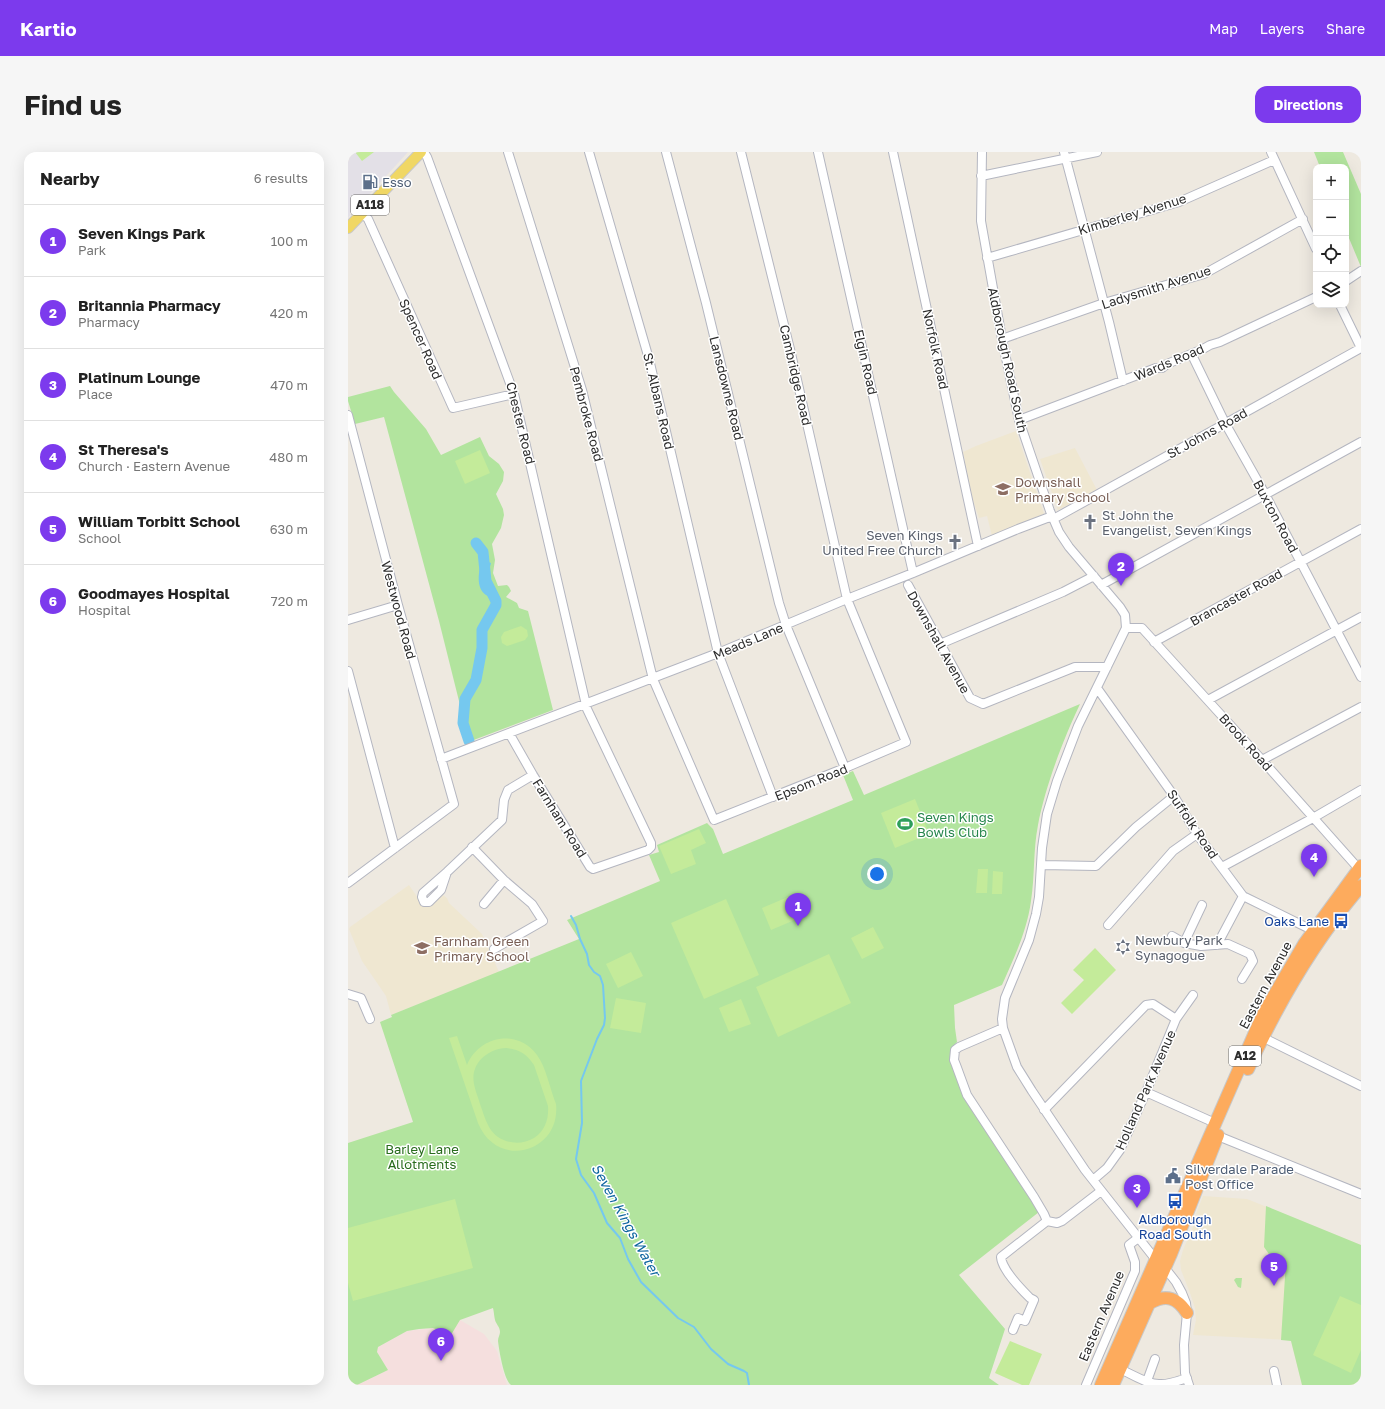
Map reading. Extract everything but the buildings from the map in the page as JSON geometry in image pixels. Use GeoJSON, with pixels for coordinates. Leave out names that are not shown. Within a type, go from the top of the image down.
{"type":"FeatureCollection","features":[{"type":"Feature","properties":{"kind":"highway","name":"Eastern Avenue"},"geometry":{"type":"LineString","coordinates":[[1160,1264],[1215,1123],[1263,1014],[1304,944],[1360,868]]}},
{"type":"Feature","properties":{"kind":"highway","name":"Eastern Avenue"},"geometry":{"type":"LineString","coordinates":[[1160,1264],[1262,1037],[1272,1018],[1312,950],[1360,888]]}},
{"type":"Feature","properties":{"kind":"highway","name":"A12"},"geometry":{"type":"LineString","coordinates":[[1113,1385],[1150,1303],[1160,1264]]}},
{"type":"Feature","properties":{"kind":"highway","name":"A12"},"geometry":{"type":"LineString","coordinates":[[1101,1385],[1160,1264]]}},
{"type":"Feature","properties":{"kind":"highway"},"geometry":{"type":"LineString","coordinates":[[1150,1303],[1157,1299],[1166,1298],[1175,1300],[1182,1306],[1186,1313]]}},
{"type":"Feature","properties":{"kind":"main road","name":"A118"},"geometry":{"type":"LineString","coordinates":[[348,228],[422,152]]}},
{"type":"Feature","properties":{"kind":"street","name":"Chester Road"},"geometry":{"type":"LineString","coordinates":[[422,152],[427,157],[514,394],[587,709],[651,843],[651,847]]}},
{"type":"Feature","properties":{"kind":"street","name":"Pembroke Road"},"geometry":{"type":"LineString","coordinates":[[508,152],[582,390],[653,679],[714,820]]}},
{"type":"Feature","properties":{"kind":"street","name":"St. Albans Road"},"geometry":{"type":"LineString","coordinates":[[589,152],[649,359],[718,654],[773,797]]}},
{"type":"Feature","properties":{"kind":"street","name":"Lansdowne Road"},"geometry":{"type":"LineString","coordinates":[[666,152],[706,303],[777,595],[786,625],[846,768]]}},
{"type":"Feature","properties":{"kind":"street","name":"Cambridge Road"},"geometry":{"type":"LineString","coordinates":[[741,152],[790,349],[847,599],[906,742]]}},
{"type":"Feature","properties":{"kind":"street","name":"Elgin Road"},"geometry":{"type":"LineString","coordinates":[[818,152],[913,573]]}},
{"type":"Feature","properties":{"kind":"street","name":"Norfolk Road"},"geometry":{"type":"LineString","coordinates":[[893,152],[978,546]]}},
{"type":"Feature","properties":{"kind":"street","name":"Aldborough Road South"},"geometry":{"type":"LineString","coordinates":[[982,152],[981,214],[987,258],[1019,420],[1052,518],[1069,547],[1125,615],[1126,628]]}},
{"type":"Feature","properties":{"kind":"street"},"geometry":{"type":"LineString","coordinates":[[981,176],[1064,155],[1097,152]]}},
{"type":"Feature","properties":{"kind":"street"},"geometry":{"type":"LineString","coordinates":[[1064,155],[1104,303],[1123,381]]}},
{"type":"Feature","properties":{"kind":"street"},"geometry":{"type":"LineString","coordinates":[[1273,156],[1313,241]]}},
{"type":"Feature","properties":{"kind":"street","name":"Kimberley Avenue"},"geometry":{"type":"LineString","coordinates":[[987,258],[1179,202],[1273,156]]}},
{"type":"Feature","properties":{"kind":"street","name":"Spencer Road"},"geometry":{"type":"LineString","coordinates":[[362,213],[368,219],[452,408],[514,394]]}},
{"type":"Feature","properties":{"kind":"street","name":"Ladysmith Avenue"},"geometry":{"type":"LineString","coordinates":[[1002,339],[1104,303],[1204,274],[1303,219]]}},
{"type":"Feature","properties":{"kind":"street"},"geometry":{"type":"LineString","coordinates":[[1349,279],[1361,271]]}},
{"type":"Feature","properties":{"kind":"street","name":"Wards Road"},"geometry":{"type":"LineString","coordinates":[[1019,420],[1156,368],[1162,368],[1167,364],[1192,355],[1208,346],[1220,342],[1313,298]]}},
{"type":"Feature","properties":{"kind":"street"},"geometry":{"type":"LineString","coordinates":[[1341,308],[1361,348]]}},
{"type":"Feature","properties":{"kind":"street","name":"St Johns Road"},"geometry":{"type":"LineString","coordinates":[[1052,518],[1057,517],[1361,348]]}},
{"type":"Feature","properties":{"kind":"street","name":"Buxton Road"},"geometry":{"type":"LineString","coordinates":[[1192,355],[1225,423],[1265,494],[1361,677]]}},
{"type":"Feature","properties":{"kind":"street","name":"Westwood Road"},"geometry":{"type":"LineString","coordinates":[[348,415],[398,605],[454,804],[395,848]]}},
{"type":"Feature","properties":{"kind":"street"},"geometry":{"type":"LineString","coordinates":[[1101,585],[1361,442]]}},
{"type":"Feature","properties":{"kind":"street","name":"Meads Lane"},"geometry":{"type":"LineString","coordinates":[[441,759],[718,654],[847,599],[1047,518],[1052,518]]}},
{"type":"Feature","properties":{"kind":"street","name":"Brancaster Road"},"geometry":{"type":"LineString","coordinates":[[1154,642],[1361,529]]}},
{"type":"Feature","properties":{"kind":"street"},"geometry":{"type":"LineString","coordinates":[[940,644],[1063,592],[1094,576]]}},
{"type":"Feature","properties":{"kind":"street","name":"Downshall Avenue"},"geometry":{"type":"LineString","coordinates":[[908,585],[970,698],[983,704],[1075,668],[1106,667]]}},
{"type":"Feature","properties":{"kind":"street"},"geometry":{"type":"LineString","coordinates":[[348,620],[398,605]]}},
{"type":"Feature","properties":{"kind":"street"},"geometry":{"type":"LineString","coordinates":[[1208,700],[1361,618]]}},
{"type":"Feature","properties":{"kind":"street"},"geometry":{"type":"LineString","coordinates":[[1120,1369],[1150,1383],[1160,1384],[1188,1381],[1185,1373],[1184,1345],[1186,1303],[1176,1282],[1138,1238],[1101,1191],[1044,1110],[1017,1067],[1003,1028],[1002,1019],[1005,998],[1029,940],[1036,914],[1042,865],[1042,848],[1047,814],[1057,781],[1078,726],[1126,628]]}},
{"type":"Feature","properties":{"kind":"street","name":"Brook Road"},"geometry":{"type":"LineString","coordinates":[[1126,628],[1142,628],[1360,868]]}},
{"type":"Feature","properties":{"kind":"street"},"geometry":{"type":"LineString","coordinates":[[348,671],[395,848],[348,883]]}},
{"type":"Feature","properties":{"kind":"street","name":"Suffolk Road"},"geometry":{"type":"LineString","coordinates":[[1097,688],[1174,796],[1198,834],[1243,896],[1314,931]]}},
{"type":"Feature","properties":{"kind":"street"},"geometry":{"type":"LineString","coordinates":[[1262,760],[1361,707]]}},
{"type":"Feature","properties":{"kind":"street","name":"Farnham Road"},"geometry":{"type":"LineString","coordinates":[[509,733],[590,867],[593,868],[648,850],[651,847]]}},
{"type":"Feature","properties":{"kind":"street","name":"Epsom Road"},"geometry":{"type":"LineString","coordinates":[[714,820],[846,768],[906,742]]}},
{"type":"Feature","properties":{"kind":"street"},"geometry":{"type":"LineString","coordinates":[[447,872],[502,820],[504,800],[508,790],[533,775]]}},
{"type":"Feature","properties":{"kind":"street"},"geometry":{"type":"LineString","coordinates":[[1222,867],[1313,818],[1361,790]]}},
{"type":"Feature","properties":{"kind":"street"},"geometry":{"type":"LineString","coordinates":[[1042,865],[1096,866],[1136,827],[1174,796]]}},
{"type":"Feature","properties":{"kind":"street"},"geometry":{"type":"LineString","coordinates":[[1108,925],[1173,851],[1198,834]]}},
{"type":"Feature","properties":{"kind":"street"},"geometry":{"type":"LineString","coordinates":[[472,848],[504,880],[532,904],[543,921],[494,949]]}},
{"type":"Feature","properties":{"kind":"street"},"geometry":{"type":"LineString","coordinates":[[484,904],[504,880]]}},
{"type":"Feature","properties":{"kind":"street"},"geometry":{"type":"LineString","coordinates":[[1217,945],[1243,896]]}},
{"type":"Feature","properties":{"kind":"street"},"geometry":{"type":"LineString","coordinates":[[1184,943],[1202,905]]}},
{"type":"Feature","properties":{"kind":"street"},"geometry":{"type":"LineString","coordinates":[[1172,936],[1184,943],[1201,946],[1228,944],[1250,954],[1253,961],[1242,979]]}},
{"type":"Feature","properties":{"kind":"street"},"geometry":{"type":"LineString","coordinates":[[348,994],[361,998],[370,1019]]}},
{"type":"Feature","properties":{"kind":"street","name":"Holland Park Avenue"},"geometry":{"type":"LineString","coordinates":[[1093,1180],[1107,1168],[1120,1150],[1176,1020],[1193,995]]}},
{"type":"Feature","properties":{"kind":"street"},"geometry":{"type":"LineString","coordinates":[[1044,1110],[1146,1005],[1153,1004],[1176,1020]]}},
{"type":"Feature","properties":{"kind":"street"},"geometry":{"type":"LineString","coordinates":[[1003,1028],[955,1050],[954,1060],[967,1094],[1034,1197],[1047,1220],[1057,1223],[1062,1221],[1101,1191]]}},
{"type":"Feature","properties":{"kind":"street"},"geometry":{"type":"LineString","coordinates":[[1262,1037],[1361,1086]]}},
{"type":"Feature","properties":{"kind":"street"},"geometry":{"type":"LineString","coordinates":[[1146,1092],[1215,1123]]}},
{"type":"Feature","properties":{"kind":"street"},"geometry":{"type":"LineString","coordinates":[[1218,1136],[1361,1194]]}},
{"type":"Feature","properties":{"kind":"street"},"geometry":{"type":"LineString","coordinates":[[1012,1330],[1018,1318],[1024,1320],[1034,1300],[1027,1295],[1006,1270],[1002,1263],[1001,1257],[1047,1220]]}},
{"type":"Feature","properties":{"kind":"street","name":"Eastern Avenue"},"geometry":{"type":"LineString","coordinates":[[1086,1385],[1135,1271],[1135,1262],[1129,1245],[1138,1238]]}},
{"type":"Feature","properties":{"kind":"street"},"geometry":{"type":"LineString","coordinates":[[1150,1383],[1155,1360]]}},
{"type":"Feature","properties":{"kind":"street"},"geometry":{"type":"LineString","coordinates":[[1274,1371],[1277,1385]]}},
{"type":"Feature","properties":{"kind":"shaded area"},"geometry":{"type":"Polygon","coordinates":[[[408,152],[348,218],[348,153],[408,152]]]}},
{"type":"Feature","properties":{"kind":"shaded area","name":"Downshall Primary School"},"geometry":{"type":"Polygon","coordinates":[[[1016,431],[1044,514],[992,536],[987,516],[979,518],[961,465],[965,461],[963,452],[1016,431]]]}},
{"type":"Feature","properties":{"kind":"shaded area"},"geometry":{"type":"Polygon","coordinates":[[[1075,448],[1097,490],[1058,510],[1040,459],[1075,448]]]}},
{"type":"Feature","properties":{"kind":"shaded area","name":"Farnham Green Primary School"},"geometry":{"type":"Polygon","coordinates":[[[409,885],[420,901],[431,905],[443,895],[447,898],[449,903],[482,934],[499,972],[391,1015],[386,996],[362,961],[349,929],[409,885]]]}},
{"type":"Feature","properties":{"kind":"shaded area"},"geometry":{"type":"Polygon","coordinates":[[[1203,1196],[1247,1199],[1361,1245],[1361,1385],[1302,1385],[1291,1340],[1193,1335],[1196,1320],[1195,1308],[1181,1270],[1180,1261],[1183,1250],[1198,1215],[1196,1214],[1203,1196]]]}},
{"type":"Feature","properties":{"kind":"shaded area"},"geometry":{"type":"Polygon","coordinates":[[[460,1320],[484,1334],[497,1351],[507,1385],[357,1385],[388,1370],[377,1352],[378,1347],[407,1331],[433,1328],[438,1331],[460,1320]]]}},
{"type":"Feature","properties":{"kind":"green space"},"geometry":{"type":"Polygon","coordinates":[[[355,152],[374,152],[362,161],[355,152]]]}},
{"type":"Feature","properties":{"kind":"green space"},"geometry":{"type":"Polygon","coordinates":[[[1314,152],[1343,152],[1348,164],[1319,164],[1314,152]]]}},
{"type":"Feature","properties":{"kind":"green space"},"geometry":{"type":"Polygon","coordinates":[[[1349,166],[1361,194],[1361,267],[1349,238],[1349,166]]]}},
{"type":"Feature","properties":{"kind":"green space"},"geometry":{"type":"Polygon","coordinates":[[[390,386],[426,429],[441,455],[480,437],[489,456],[499,464],[504,472],[503,481],[496,494],[503,509],[504,515],[501,528],[492,544],[495,560],[493,573],[498,586],[507,585],[509,587],[511,591],[506,597],[517,603],[519,608],[528,611],[553,710],[471,741],[461,709],[384,417],[355,424],[348,401],[348,397],[390,386]]]}},
{"type":"Feature","properties":{"kind":"green space"},"geometry":{"type":"Polygon","coordinates":[[[480,450],[490,473],[465,484],[455,461],[480,450]]]}},
{"type":"Feature","properties":{"kind":"green space"},"geometry":{"type":"Polygon","coordinates":[[[521,626],[527,630],[528,636],[525,640],[507,646],[502,643],[501,637],[504,632],[521,626]]]}},
{"type":"Feature","properties":{"kind":"green space","name":"Barley Lane Allotments"},"geometry":{"type":"Polygon","coordinates":[[[1080,704],[1055,764],[1041,810],[1036,834],[1032,892],[1029,912],[1023,934],[1015,954],[1002,985],[954,1005],[957,1042],[950,1050],[950,1058],[964,1097],[1039,1212],[959,1275],[1005,1329],[989,1378],[999,1385],[511,1385],[508,1382],[502,1364],[498,1341],[500,1330],[495,1320],[493,1308],[460,1320],[451,1335],[433,1328],[407,1331],[378,1347],[377,1352],[388,1370],[357,1385],[348,1385],[348,1143],[413,1122],[380,1022],[392,1017],[391,1015],[579,939],[567,920],[660,881],[649,855],[659,852],[657,845],[707,823],[713,829],[723,854],[853,800],[843,775],[853,771],[864,795],[1080,704]]]}},
{"type":"Feature","properties":{"kind":"green space","name":"Seven Kings Bowls Club"},"geometry":{"type":"Polygon","coordinates":[[[915,799],[929,834],[895,848],[881,813],[915,799]]]}},
{"type":"Feature","properties":{"kind":"green space"},"geometry":{"type":"Polygon","coordinates":[[[699,829],[706,843],[691,850],[696,864],[671,874],[659,846],[699,829]]]}},
{"type":"Feature","properties":{"kind":"green space"},"geometry":{"type":"Polygon","coordinates":[[[978,869],[988,869],[987,893],[976,893],[978,869]]]}},
{"type":"Feature","properties":{"kind":"green space"},"geometry":{"type":"Polygon","coordinates":[[[993,871],[1003,872],[1002,894],[992,894],[993,871]]]}},
{"type":"Feature","properties":{"kind":"green space"},"geometry":{"type":"Polygon","coordinates":[[[788,897],[797,919],[771,930],[762,908],[788,897]]]}},
{"type":"Feature","properties":{"kind":"green space"},"geometry":{"type":"Polygon","coordinates":[[[726,899],[759,975],[704,999],[671,923],[726,899]]]}},
{"type":"Feature","properties":{"kind":"green space"},"geometry":{"type":"Polygon","coordinates":[[[873,927],[884,948],[862,959],[851,938],[873,927]]]}},
{"type":"Feature","properties":{"kind":"green space"},"geometry":{"type":"Polygon","coordinates":[[[1095,948],[1116,970],[1072,1014],[1061,1003],[1084,980],[1073,970],[1095,948]]]}},
{"type":"Feature","properties":{"kind":"green space"},"geometry":{"type":"Polygon","coordinates":[[[631,952],[643,976],[618,988],[606,964],[631,952]]]}},
{"type":"Feature","properties":{"kind":"green space"},"geometry":{"type":"Polygon","coordinates":[[[829,954],[851,1003],[778,1037],[756,987],[829,954]]]}},
{"type":"Feature","properties":{"kind":"green space"},"geometry":{"type":"Polygon","coordinates":[[[616,998],[646,1003],[641,1033],[610,1028],[616,998]]]}},
{"type":"Feature","properties":{"kind":"green space"},"geometry":{"type":"Polygon","coordinates":[[[741,999],[751,1024],[729,1032],[719,1008],[741,999]]]}},
{"type":"Feature","properties":{"kind":"green space"},"geometry":{"type":"Polygon","coordinates":[[[457,1036],[467,1065],[480,1047],[499,1039],[519,1041],[529,1046],[537,1055],[545,1072],[556,1104],[555,1121],[549,1134],[539,1144],[526,1150],[512,1151],[499,1147],[487,1138],[478,1123],[449,1038],[457,1036]],[[499,1049],[487,1054],[478,1064],[473,1076],[476,1091],[489,1127],[498,1137],[503,1140],[516,1143],[528,1141],[541,1132],[546,1124],[548,1106],[534,1065],[522,1053],[511,1049],[499,1049]]]}},
{"type":"Feature","properties":{"kind":"green space"},"geometry":{"type":"Polygon","coordinates":[[[455,1199],[473,1268],[353,1301],[348,1283],[348,1228],[455,1199]]]}},
{"type":"Feature","properties":{"kind":"green space"},"geometry":{"type":"Polygon","coordinates":[[[1266,1206],[1361,1245],[1361,1385],[1302,1385],[1291,1341],[1281,1340],[1286,1261],[1273,1260],[1264,1247],[1266,1206]]]}},
{"type":"Feature","properties":{"kind":"green space"},"geometry":{"type":"Polygon","coordinates":[[[1236,1278],[1242,1278],[1241,1288],[1238,1287],[1234,1280],[1236,1278]]]}},
{"type":"Feature","properties":{"kind":"green space"},"geometry":{"type":"Polygon","coordinates":[[[1340,1296],[1361,1305],[1361,1350],[1351,1373],[1313,1355],[1340,1296]]]}},
{"type":"Feature","properties":{"kind":"green space"},"geometry":{"type":"Polygon","coordinates":[[[1010,1341],[1042,1354],[1029,1385],[1022,1385],[995,1373],[1010,1341]]]}},
{"type":"Feature","properties":{"kind":"water"},"geometry":{"type":"Polygon","coordinates":[[[488,562],[491,563],[489,575],[494,592],[488,596],[484,594],[480,587],[479,575],[480,567],[488,562]]]}},
{"type":"Feature","properties":{"kind":"waterway","name":"Seven Kings Water"},"geometry":{"type":"LineString","coordinates":[[469,741],[463,723],[465,699],[476,680],[482,648],[482,630],[496,605],[496,601],[486,581],[483,552],[476,543]]}},
{"type":"Feature","properties":{"kind":"waterway","name":"Seven Kings Water"},"geometry":{"type":"LineString","coordinates":[[571,916],[587,954],[589,965],[594,972],[600,976],[603,985],[605,1018],[604,1025],[581,1081],[582,1123],[576,1159],[581,1175],[594,1193],[607,1223],[620,1238],[628,1259],[641,1282],[678,1318],[694,1327],[711,1349],[728,1364],[747,1373],[749,1385]]}},
{"type":"Feature","properties":{"kind":"place","name":"Esso"},"geometry":{"type":"Point","coordinates":[370,182]}},
{"type":"Feature","properties":{"kind":"place","name":"Downshall Primary School"},"geometry":{"type":"Point","coordinates":[1003,489]}},
{"type":"Feature","properties":{"kind":"place","name":"St John the Evangelist, Seven Kings"},"geometry":{"type":"Point","coordinates":[1090,522]}},
{"type":"Feature","properties":{"kind":"place","name":"Seven Kings United Free Church"},"geometry":{"type":"Point","coordinates":[955,542]}},
{"type":"Feature","properties":{"kind":"place","name":"Britannia Pharmacy"},"geometry":{"type":"Point","coordinates":[1121,586]}},
{"type":"Feature","properties":{"kind":"place","name":"Seven Kings Bowls Club"},"geometry":{"type":"Point","coordinates":[905,824]}},
{"type":"Feature","properties":{"kind":"place","name":"St Theresa's"},"geometry":{"type":"Point","coordinates":[1314,877]}},
{"type":"Feature","properties":{"kind":"place","name":"Oaks Lane"},"geometry":{"type":"Point","coordinates":[1341,921]}},
{"type":"Feature","properties":{"kind":"place","name":"Seven Kings Park"},"geometry":{"type":"Point","coordinates":[798,926]}},
{"type":"Feature","properties":{"kind":"place","name":"Newbury Park Synagogue"},"geometry":{"type":"Point","coordinates":[1123,947]}},
{"type":"Feature","properties":{"kind":"place","name":"Farnham Green Primary School"},"geometry":{"type":"Point","coordinates":[422,948]}},
{"type":"Feature","properties":{"kind":"place","name":"Silverdale Parade Post Office"},"geometry":{"type":"Point","coordinates":[1173,1176]}},
{"type":"Feature","properties":{"kind":"place","name":"Aldborough Road South"},"geometry":{"type":"Point","coordinates":[1175,1201]}},
{"type":"Feature","properties":{"kind":"place","name":"Platinum Lounge"},"geometry":{"type":"Point","coordinates":[1137,1208]}},
{"type":"Feature","properties":{"kind":"place","name":"William Torbitt School"},"geometry":{"type":"Point","coordinates":[1274,1286]}},
{"type":"Feature","properties":{"kind":"place","name":"Goodmayes Hospital"},"geometry":{"type":"Point","coordinates":[441,1361]}}]}
